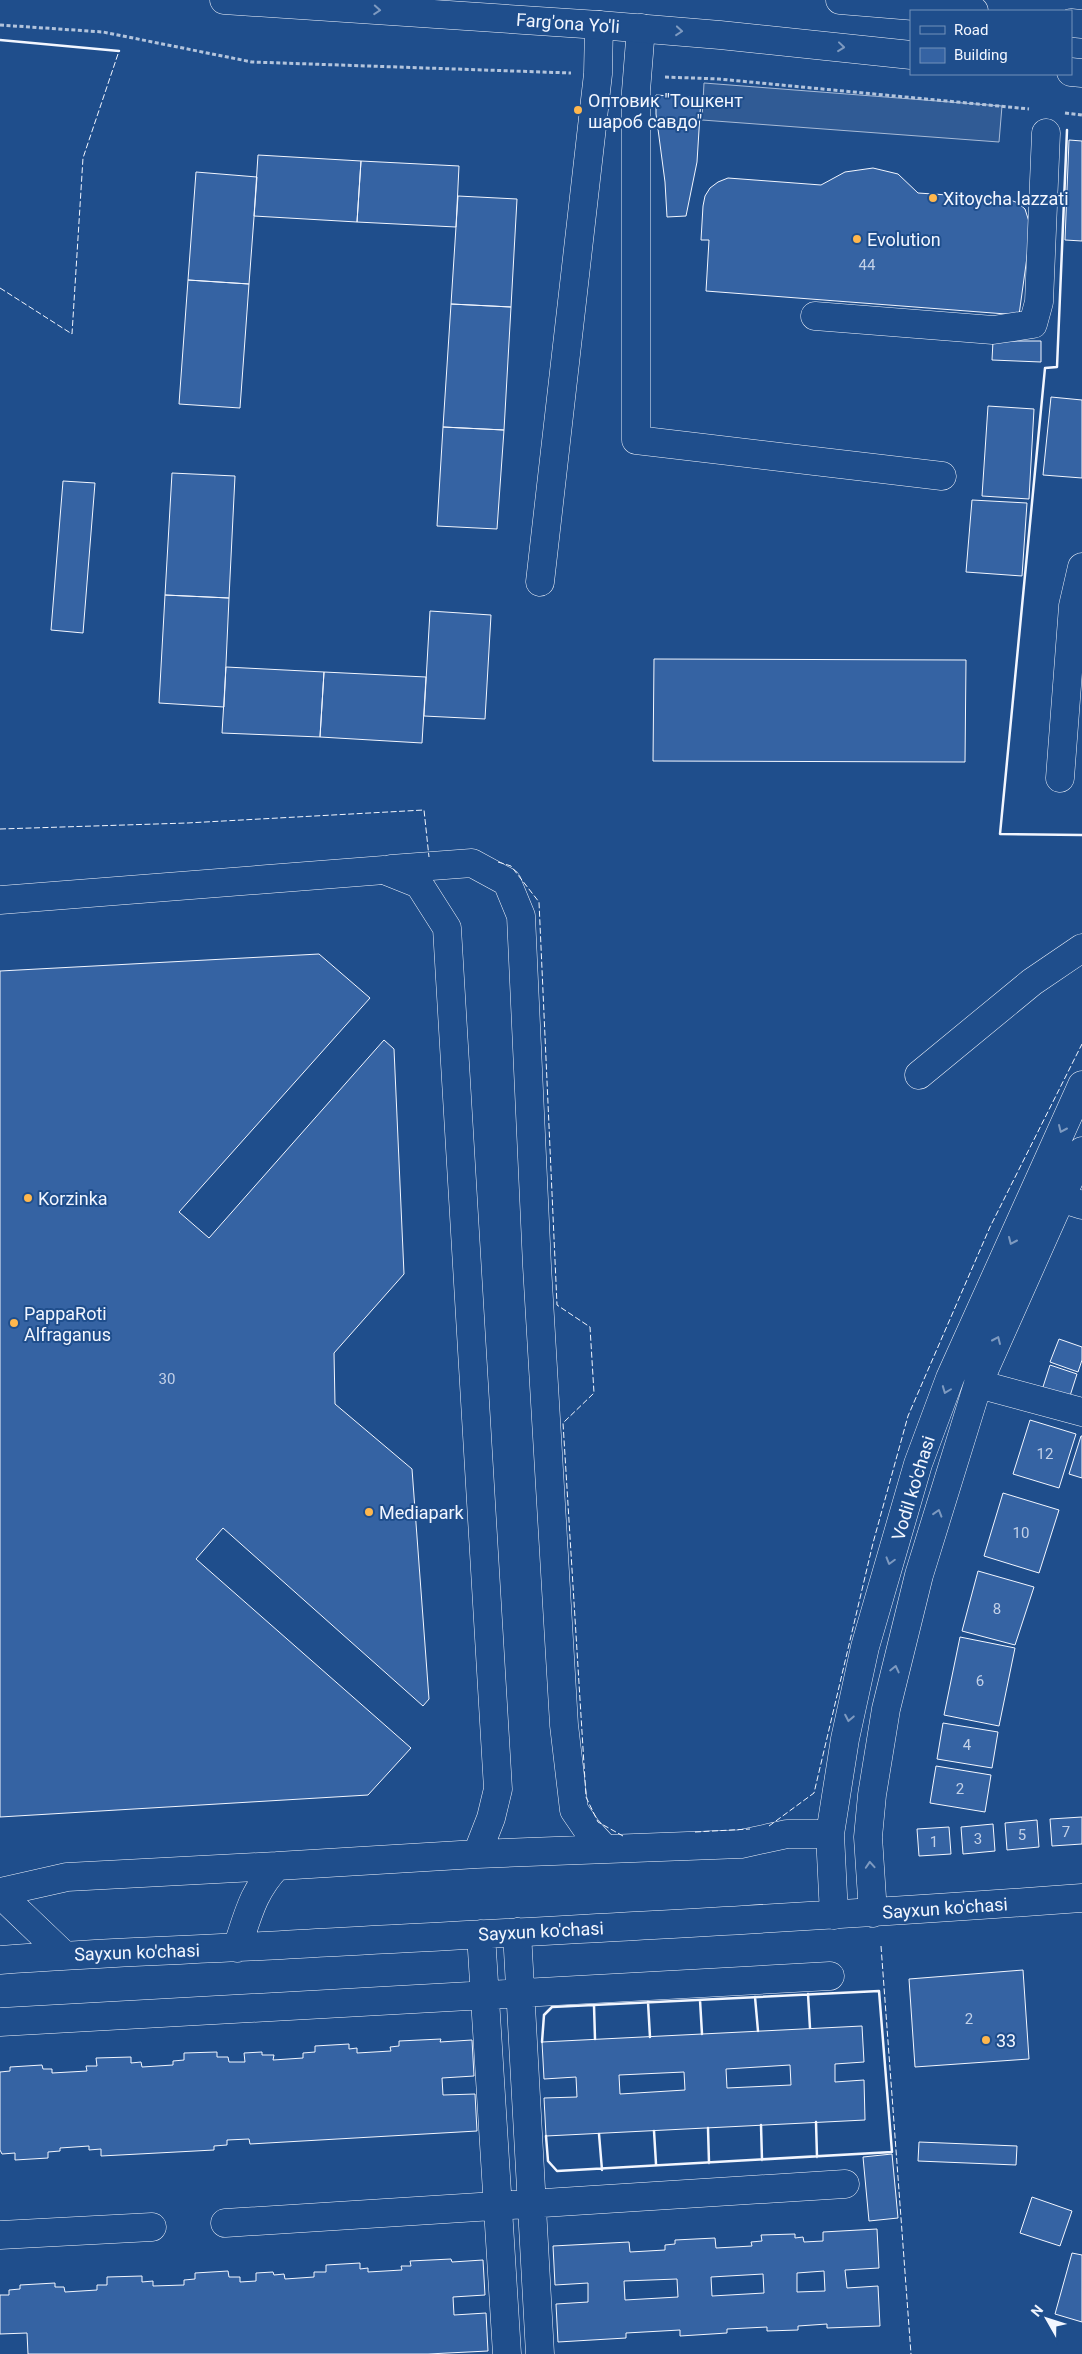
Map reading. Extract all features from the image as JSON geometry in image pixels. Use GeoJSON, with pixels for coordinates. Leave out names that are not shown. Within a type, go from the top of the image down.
{"type":"FeatureCollection","features":[{"type":"Feature","properties":{"kind":"street","name":"Farg'ona Yo'li"},"geometry":{"type":"LineString","coordinates":[[224,0],[641,28],[910,55]]}},
{"type":"Feature","properties":{"kind":"street"},"geometry":{"type":"LineString","coordinates":[[840,0],[962,7]]}},
{"type":"Feature","properties":{"kind":"street"},"geometry":{"type":"LineString","coordinates":[[540,582],[598,74],[599,25]]}},
{"type":"Feature","properties":{"kind":"street"},"geometry":{"type":"LineString","coordinates":[[641,28],[638,76],[636,440],[942,476]]}},
{"type":"Feature","properties":{"kind":"street"},"geometry":{"type":"LineString","coordinates":[[815,316],[993,330],[1033,324],[1038,302],[1046,118]]}},
{"type":"Feature","properties":{"kind":"street"},"geometry":{"type":"LineString","coordinates":[[1060,778],[1072,606],[1082,567]]}},
{"type":"Feature","properties":{"kind":"street"},"geometry":{"type":"LineString","coordinates":[[0,900],[472,863],[507,882],[520,916],[537,1266],[564,1725],[574,1810],[587,1830],[605,1849]]}},
{"type":"Feature","properties":{"kind":"street"},"geometry":{"type":"LineString","coordinates":[[384,870],[420,884],[447,928],[498,1789],[492,1818],[478,1854]]}},
{"type":"Feature","properties":{"kind":"street"},"geometry":{"type":"LineString","coordinates":[[919,1075],[1032,982],[1082,948]]}},
{"type":"Feature","properties":{"kind":"street","name":"Vodil ko'chasi"},"geometry":{"type":"LineString","coordinates":[[834,1915],[830,1834],[836,1787],[854,1692],[918,1464],[950,1378],[1082,1085]]}},
{"type":"Feature","properties":{"kind":"street","name":"Vodil ko'chasi"},"geometry":{"type":"LineString","coordinates":[[873,1913],[868,1837],[873,1786],[886,1710],[919,1575],[978,1384],[1071,1202],[1082,1151]]}},
{"type":"Feature","properties":{"kind":"street"},"geometry":{"type":"LineString","coordinates":[[978,1384],[1082,1412]]}},
{"type":"Feature","properties":{"kind":"street"},"geometry":{"type":"LineString","coordinates":[[0,1893],[67,1876],[478,1854],[741,1844],[788,1834],[830,1834]]}},
{"type":"Feature","properties":{"kind":"street"},"geometry":{"type":"LineString","coordinates":[[238,1948],[250,1908],[262,1882],[277,1866]]}},
{"type":"Feature","properties":{"kind":"street"},"geometry":{"type":"LineString","coordinates":[[0,1893],[64,1955]]}},
{"type":"Feature","properties":{"kind":"street","name":"Sayxun ko'chasi"},"geometry":{"type":"LineString","coordinates":[[0,1960],[64,1955],[238,1948],[873,1913],[1082,1898]]}},
{"type":"Feature","properties":{"kind":"street"},"geometry":{"type":"LineString","coordinates":[[517,1932],[540,2354]]}},
{"type":"Feature","properties":{"kind":"street"},"geometry":{"type":"LineString","coordinates":[[481,1934],[507,2354]]}},
{"type":"Feature","properties":{"kind":"street"},"geometry":{"type":"LineString","coordinates":[[0,2022],[830,1976]]}},
{"type":"Feature","properties":{"kind":"street"},"geometry":{"type":"LineString","coordinates":[[225,2223],[845,2184]]}},
{"type":"Feature","properties":{"kind":"street"},"geometry":{"type":"LineString","coordinates":[[0,2235],[152,2227]]}},
{"type":"Feature","properties":{"kind":"path"},"geometry":{"type":"LineString","coordinates":[[0,25],[103,32],[252,62],[598,74]]}},
{"type":"Feature","properties":{"kind":"path"},"geometry":{"type":"LineString","coordinates":[[638,76],[719,79],[1046,118],[1082,115]]}},
{"type":"Feature","properties":{"kind":"shaded area"},"geometry":{"type":"Polygon","coordinates":[[[704,83],[1002,106],[999,142],[702,120],[704,83]]]}},
{"type":"Feature","properties":{"kind":"building"},"geometry":{"type":"Polygon","coordinates":[[[656,95],[701,98],[697,162],[686,216],[667,217],[665,182],[656,114],[656,95]]]}},
{"type":"Feature","properties":{"kind":"building"},"geometry":{"type":"Polygon","coordinates":[[[1069,140],[1082,141],[1082,241],[1065,240],[1069,140]]]}},
{"type":"Feature","properties":{"kind":"building"},"geometry":{"type":"Polygon","coordinates":[[[258,155],[361,161],[357,222],[254,216],[258,155]]]}},
{"type":"Feature","properties":{"kind":"building"},"geometry":{"type":"Polygon","coordinates":[[[361,161],[459,166],[456,227],[357,222],[361,161]]]}},
{"type":"Feature","properties":{"kind":"building"},"geometry":{"type":"Polygon","coordinates":[[[873,168],[898,174],[918,193],[1008,199],[1018,203],[1025,209],[1031,228],[1019,315],[706,291],[709,240],[701,240],[703,206],[705,196],[710,188],[718,182],[728,178],[821,185],[845,172],[873,168]]]}},
{"type":"Feature","properties":{"kind":"building"},"geometry":{"type":"Polygon","coordinates":[[[196,172],[257,177],[249,284],[188,280],[196,172]]]}},
{"type":"Feature","properties":{"kind":"building"},"geometry":{"type":"Polygon","coordinates":[[[458,196],[517,199],[511,307],[451,304],[458,196]]]}},
{"type":"Feature","properties":{"kind":"building"},"geometry":{"type":"Polygon","coordinates":[[[188,280],[249,284],[240,408],[179,404],[188,280]]]}},
{"type":"Feature","properties":{"kind":"building"},"geometry":{"type":"Polygon","coordinates":[[[451,304],[511,307],[504,430],[443,427],[451,304]]]}},
{"type":"Feature","properties":{"kind":"building"},"geometry":{"type":"Polygon","coordinates":[[[993,341],[1041,341],[1041,362],[992,360],[993,341]]]}},
{"type":"Feature","properties":{"kind":"building"},"geometry":{"type":"Polygon","coordinates":[[[1051,397],[1082,400],[1082,478],[1043,475],[1051,397]]]}},
{"type":"Feature","properties":{"kind":"building"},"geometry":{"type":"Polygon","coordinates":[[[988,406],[1034,409],[1029,499],[982,496],[988,406]]]}},
{"type":"Feature","properties":{"kind":"building"},"geometry":{"type":"Polygon","coordinates":[[[443,427],[504,430],[497,529],[437,526],[443,427]]]}},
{"type":"Feature","properties":{"kind":"building"},"geometry":{"type":"Polygon","coordinates":[[[172,473],[235,476],[229,598],[165,595],[172,473]]]}},
{"type":"Feature","properties":{"kind":"building"},"geometry":{"type":"Polygon","coordinates":[[[63,481],[95,483],[83,633],[51,630],[63,481]]]}},
{"type":"Feature","properties":{"kind":"building"},"geometry":{"type":"Polygon","coordinates":[[[972,500],[1027,503],[1022,576],[966,572],[972,500]]]}},
{"type":"Feature","properties":{"kind":"building"},"geometry":{"type":"Polygon","coordinates":[[[165,595],[229,598],[224,707],[159,703],[165,595]]]}},
{"type":"Feature","properties":{"kind":"building"},"geometry":{"type":"Polygon","coordinates":[[[430,611],[491,615],[485,719],[424,716],[430,611]]]}},
{"type":"Feature","properties":{"kind":"building"},"geometry":{"type":"Polygon","coordinates":[[[654,659],[966,660],[965,762],[653,761],[654,659]]]}},
{"type":"Feature","properties":{"kind":"building"},"geometry":{"type":"Polygon","coordinates":[[[226,667],[324,672],[320,737],[222,733],[226,667]]]}},
{"type":"Feature","properties":{"kind":"building"},"geometry":{"type":"Polygon","coordinates":[[[324,672],[426,677],[422,743],[320,737],[324,672]]]}},
{"type":"Feature","properties":{"kind":"building"},"geometry":{"type":"Polygon","coordinates":[[[319,954],[370,998],[179,1212],[209,1238],[384,1040],[394,1049],[404,1274],[334,1353],[335,1404],[412,1469],[429,1699],[423,1706],[223,1528],[196,1559],[411,1748],[368,1795],[0,1817],[0,971],[319,954]]]}},
{"type":"Feature","properties":{"kind":"building"},"geometry":{"type":"Polygon","coordinates":[[[1059,1339],[1082,1347],[1082,1360],[1078,1372],[1050,1362],[1059,1339]]]}},
{"type":"Feature","properties":{"kind":"building"},"geometry":{"type":"Polygon","coordinates":[[[1050,1365],[1077,1374],[1069,1399],[1042,1390],[1050,1365]]]}},
{"type":"Feature","properties":{"kind":"building"},"geometry":{"type":"Polygon","coordinates":[[[1030,1420],[1076,1434],[1059,1488],[1013,1474],[1030,1420]]]}},
{"type":"Feature","properties":{"kind":"building"},"geometry":{"type":"Polygon","coordinates":[[[1082,1436],[1082,1478],[1069,1474],[1082,1436]]]}},
{"type":"Feature","properties":{"kind":"building"},"geometry":{"type":"Polygon","coordinates":[[[1003,1493],[1059,1510],[1039,1573],[984,1556],[1003,1493]]]}},
{"type":"Feature","properties":{"kind":"building"},"geometry":{"type":"Polygon","coordinates":[[[978,1571],[1034,1587],[1015,1645],[962,1631],[978,1571]]]}},
{"type":"Feature","properties":{"kind":"building"},"geometry":{"type":"Polygon","coordinates":[[[960,1637],[1015,1648],[999,1726],[944,1715],[960,1637]]]}},
{"type":"Feature","properties":{"kind":"building"},"geometry":{"type":"Polygon","coordinates":[[[943,1723],[998,1732],[992,1768],[937,1759],[943,1723]]]}},
{"type":"Feature","properties":{"kind":"building"},"geometry":{"type":"Polygon","coordinates":[[[936,1766],[991,1775],[985,1812],[930,1803],[936,1766]]]}},
{"type":"Feature","properties":{"kind":"building"},"geometry":{"type":"Polygon","coordinates":[[[1082,1817],[1082,1844],[1052,1846],[1050,1819],[1082,1817]]]}},
{"type":"Feature","properties":{"kind":"building"},"geometry":{"type":"Polygon","coordinates":[[[1037,1820],[1039,1847],[1007,1850],[1005,1823],[1037,1820]]]}},
{"type":"Feature","properties":{"kind":"building"},"geometry":{"type":"Polygon","coordinates":[[[993,1824],[995,1851],[963,1854],[961,1827],[993,1824]]]}},
{"type":"Feature","properties":{"kind":"building"},"geometry":{"type":"Polygon","coordinates":[[[949,1827],[951,1854],[919,1856],[917,1829],[949,1827]]]}},
{"type":"Feature","properties":{"kind":"building"},"geometry":{"type":"Polygon","coordinates":[[[1023,1970],[1029,2059],[915,2067],[909,1979],[1023,1970]]]}},
{"type":"Feature","properties":{"kind":"building"},"geometry":{"type":"Polygon","coordinates":[[[862,2026],[864,2062],[835,2064],[835,2082],[864,2080],[865,2120],[546,2136],[544,2098],[577,2097],[576,2077],[544,2079],[542,2042],[862,2026]],[[790,2065],[726,2069],[727,2088],[791,2085],[790,2065]],[[684,2072],[619,2075],[620,2094],[685,2090],[684,2072]]]}},
{"type":"Feature","properties":{"kind":"building"},"geometry":{"type":"Polygon","coordinates":[[[441,2039],[440,2042],[472,2040],[474,2076],[442,2078],[443,2095],[475,2094],[477,2131],[250,2144],[249,2139],[227,2140],[227,2145],[214,2146],[214,2150],[101,2156],[101,2149],[89,2150],[89,2146],[60,2148],[60,2151],[48,2152],[48,2158],[15,2160],[15,2153],[2,2154],[0,2150],[0,2072],[10,2071],[10,2067],[42,2065],[43,2069],[52,2069],[52,2073],[87,2071],[86,2066],[97,2066],[96,2058],[131,2057],[131,2063],[141,2062],[142,2067],[173,2065],[173,2061],[184,2060],[184,2053],[217,2052],[217,2057],[228,2057],[229,2062],[245,2062],[244,2053],[262,2052],[262,2055],[274,2055],[273,2060],[303,2058],[303,2053],[315,2052],[315,2046],[349,2044],[349,2049],[357,2048],[357,2053],[391,2051],[390,2047],[399,2046],[399,2041],[441,2039]]]}},
{"type":"Feature","properties":{"kind":"building"},"geometry":{"type":"Polygon","coordinates":[[[919,2142],[1017,2146],[1016,2165],[918,2161],[919,2142]]]}},
{"type":"Feature","properties":{"kind":"building"},"geometry":{"type":"Polygon","coordinates":[[[892,2154],[898,2218],[869,2221],[863,2157],[892,2154]]]}},
{"type":"Feature","properties":{"kind":"building"},"geometry":{"type":"Polygon","coordinates":[[[1032,2197],[1072,2211],[1060,2246],[1020,2233],[1032,2197]]]}},
{"type":"Feature","properties":{"kind":"building"},"geometry":{"type":"Polygon","coordinates":[[[877,2229],[879,2268],[845,2270],[847,2288],[878,2286],[880,2326],[827,2328],[827,2324],[798,2326],[798,2330],[767,2331],[767,2327],[727,2329],[727,2333],[680,2336],[680,2330],[626,2333],[626,2338],[558,2342],[556,2304],[588,2302],[588,2283],[555,2285],[553,2246],[629,2242],[630,2252],[665,2250],[665,2245],[675,2244],[675,2240],[715,2238],[716,2248],[752,2246],[751,2242],[762,2241],[761,2235],[795,2234],[795,2238],[803,2237],[804,2242],[823,2241],[823,2232],[877,2229]],[[824,2271],[797,2273],[797,2292],[825,2291],[824,2271]],[[763,2274],[711,2277],[712,2296],[764,2293],[763,2274]],[[677,2279],[624,2281],[625,2300],[678,2297],[677,2279]]]}},
{"type":"Feature","properties":{"kind":"building"},"geometry":{"type":"Polygon","coordinates":[[[1072,2253],[1082,2255],[1082,2322],[1055,2314],[1072,2253]]]}},
{"type":"Feature","properties":{"kind":"building"},"geometry":{"type":"Polygon","coordinates":[[[451,2259],[452,2262],[483,2260],[485,2295],[453,2297],[454,2315],[486,2313],[488,2351],[428,2354],[28,2354],[27,2333],[0,2334],[0,2295],[9,2295],[9,2290],[20,2289],[20,2285],[55,2283],[55,2287],[64,2287],[65,2292],[97,2290],[97,2285],[107,2285],[107,2277],[142,2276],[142,2282],[153,2281],[153,2286],[184,2285],[184,2280],[195,2279],[195,2273],[228,2271],[229,2277],[240,2277],[240,2282],[256,2281],[256,2273],[273,2272],[274,2275],[284,2274],[285,2279],[314,2277],[314,2272],[326,2272],[326,2265],[360,2263],[360,2269],[368,2268],[368,2272],[402,2270],[401,2266],[411,2266],[410,2261],[451,2259]]]}},
{"type":"Feature","properties":{"kind":"fence"},"geometry":{"type":"LineString","coordinates":[[0,288],[72,334],[83,158],[119,51]]}},
{"type":"Feature","properties":{"kind":"fence"},"geometry":{"type":"LineString","coordinates":[[0,829],[187,823],[424,810],[429,857]]}},
{"type":"Feature","properties":{"kind":"fence"},"geometry":{"type":"LineString","coordinates":[[498,862],[511,866],[539,902],[557,1305],[590,1327],[594,1393],[563,1423],[586,1797],[598,1822],[623,1836]]}},
{"type":"Feature","properties":{"kind":"fence"},"geometry":{"type":"LineString","coordinates":[[769,1826],[814,1793],[873,1543],[908,1416],[990,1227],[1082,1044]]}},
{"type":"Feature","properties":{"kind":"fence"},"geometry":{"type":"LineString","coordinates":[[695,1832],[750,1829]]}},
{"type":"Feature","properties":{"kind":"fence"},"geometry":{"type":"LineString","coordinates":[[881,1946],[911,2354]]}},
{"type":"Feature","properties":{"kind":"wall"},"geometry":{"type":"LineString","coordinates":[[0,40],[119,51]]}},
{"type":"Feature","properties":{"kind":"wall"},"geometry":{"type":"LineString","coordinates":[[1067,130],[1057,367],[1045,368],[1000,834],[1082,835]]}},
{"type":"Feature","properties":{"kind":"wall"},"geometry":{"type":"LineString","coordinates":[[542,2042],[544,2015],[552,2007],[879,1991],[892,2152],[557,2171],[548,2161],[546,2136]]}},
{"type":"Feature","properties":{"kind":"wall"},"geometry":{"type":"LineString","coordinates":[[808,1994],[810,2028]]}},
{"type":"Feature","properties":{"kind":"wall"},"geometry":{"type":"LineString","coordinates":[[755,1997],[758,2031]]}},
{"type":"Feature","properties":{"kind":"wall"},"geometry":{"type":"LineString","coordinates":[[700,2000],[702,2034]]}},
{"type":"Feature","properties":{"kind":"wall"},"geometry":{"type":"LineString","coordinates":[[648,2002],[650,2037]]}},
{"type":"Feature","properties":{"kind":"wall"},"geometry":{"type":"LineString","coordinates":[[594,2005],[595,2039]]}},
{"type":"Feature","properties":{"kind":"wall"},"geometry":{"type":"LineString","coordinates":[[816,2122],[817,2157]]}},
{"type":"Feature","properties":{"kind":"wall"},"geometry":{"type":"LineString","coordinates":[[761,2125],[762,2160]]}},
{"type":"Feature","properties":{"kind":"wall"},"geometry":{"type":"LineString","coordinates":[[708,2128],[709,2163]]}},
{"type":"Feature","properties":{"kind":"wall"},"geometry":{"type":"LineString","coordinates":[[654,2131],[656,2164]]}},
{"type":"Feature","properties":{"kind":"wall"},"geometry":{"type":"LineString","coordinates":[[599,2134],[602,2170]]}},
{"type":"Feature","properties":{"kind":"place","name":"Оптовик \"Тошкент шароб савдо\""},"geometry":{"type":"Point","coordinates":[578,110]}},
{"type":"Feature","properties":{"kind":"place","name":"Xitoycha lazzati"},"geometry":{"type":"Point","coordinates":[933,198]}},
{"type":"Feature","properties":{"kind":"place","name":"Evolution"},"geometry":{"type":"Point","coordinates":[857,239]}},
{"type":"Feature","properties":{"kind":"place","name":"Korzinka"},"geometry":{"type":"Point","coordinates":[28,1198]}},
{"type":"Feature","properties":{"kind":"place","name":"PappaRoti Alfraganus"},"geometry":{"type":"Point","coordinates":[14,1323]}},
{"type":"Feature","properties":{"kind":"place","name":"Mediapark"},"geometry":{"type":"Point","coordinates":[369,1512]}},
{"type":"Feature","properties":{"kind":"place","name":"33"},"geometry":{"type":"Point","coordinates":[986,2040]}}]}
